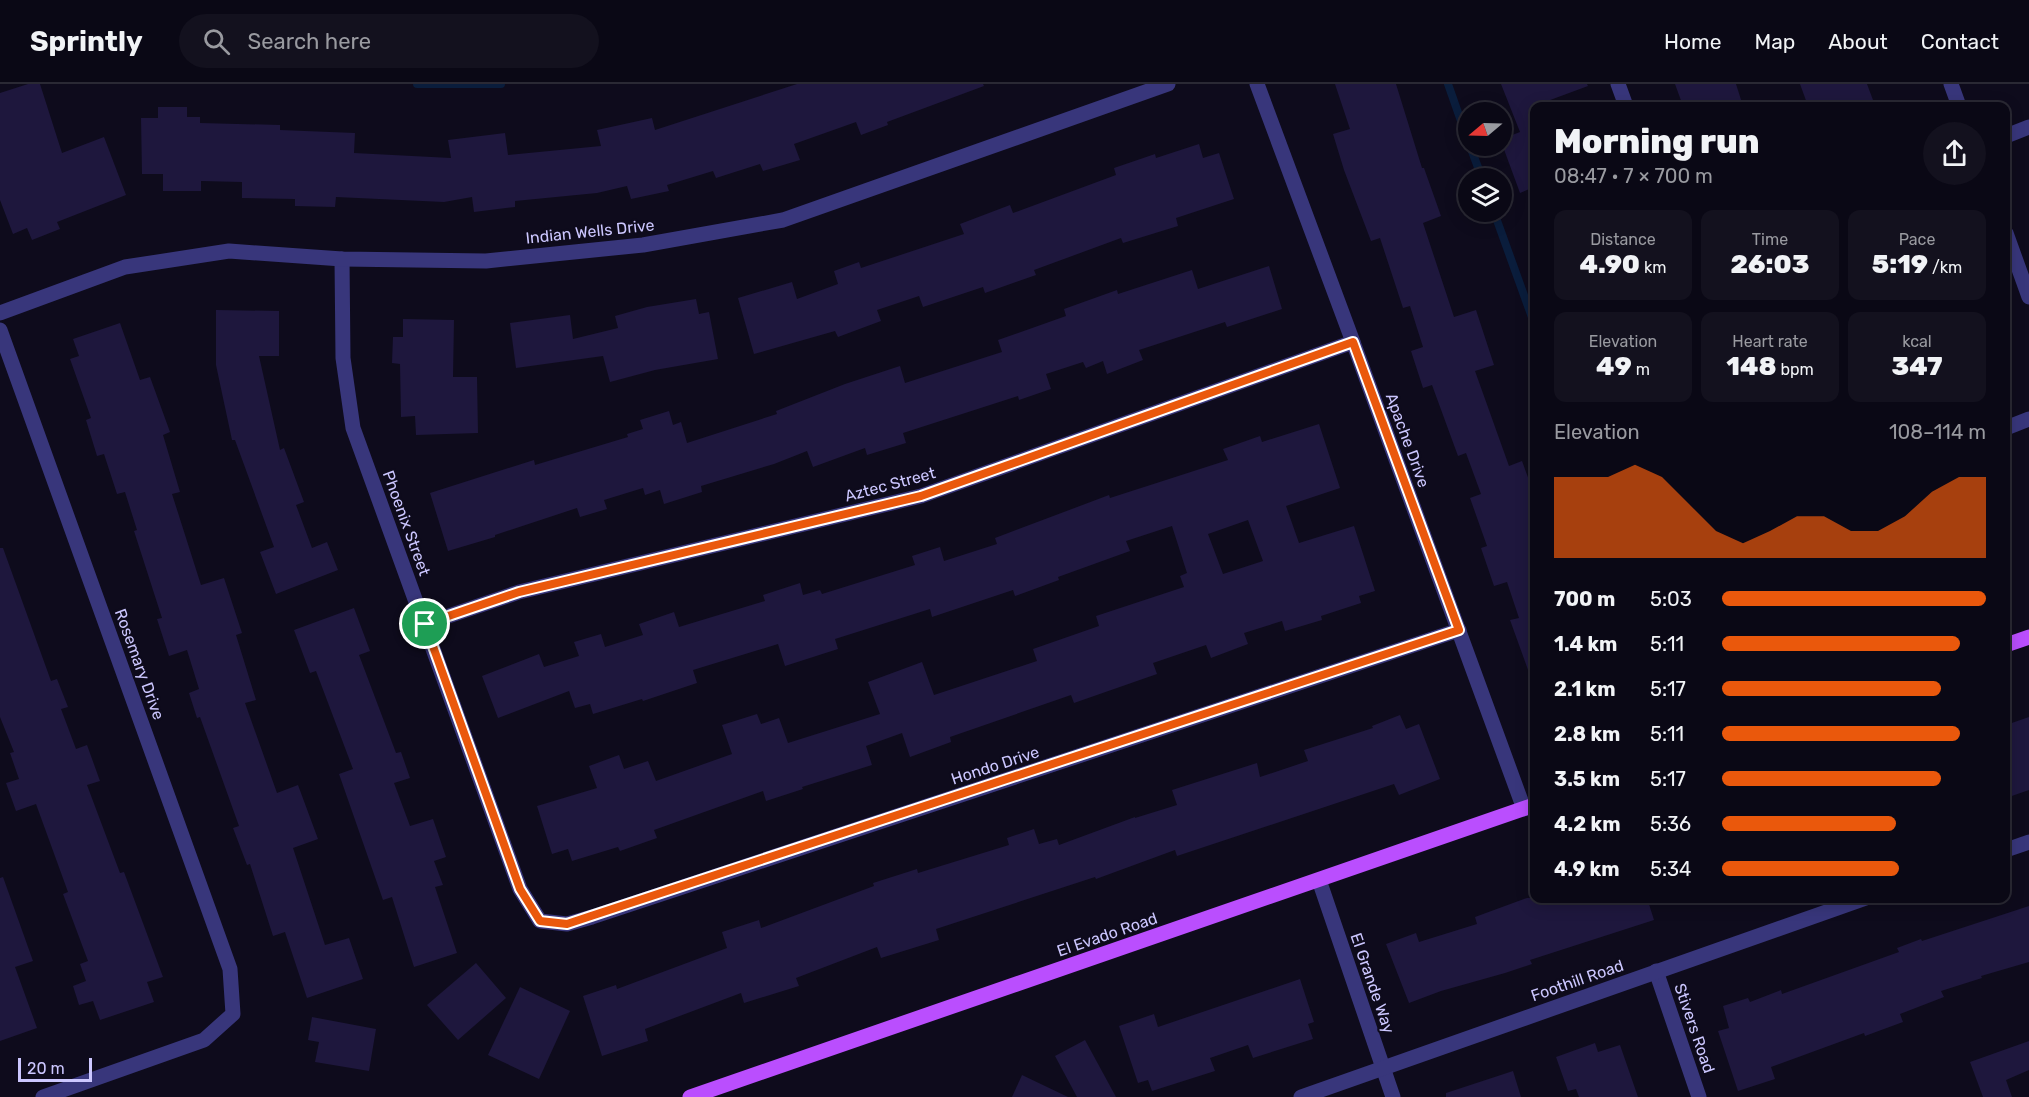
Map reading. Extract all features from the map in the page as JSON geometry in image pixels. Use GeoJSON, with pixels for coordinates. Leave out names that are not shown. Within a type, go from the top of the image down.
{"type":"FeatureCollection","features":[{"type":"Feature","properties":{"kind":"main road"},"geometry":{"type":"LineString","coordinates":[[2010,644],[2029,637]]}},
{"type":"Feature","properties":{"kind":"main road","name":"El Evado Road"},"geometry":{"type":"LineString","coordinates":[[690,1097],[1529,807]]}},
{"type":"Feature","properties":{"kind":"street","name":"Indian Wells Drive"},"geometry":{"type":"LineString","coordinates":[[0,313],[125,267],[229,251],[342,259],[486,261],[643,245],[783,220],[1168,84]]}},
{"type":"Feature","properties":{"kind":"street","name":"Apache Drive"},"geometry":{"type":"LineString","coordinates":[[1257,84],[1459,630],[1529,807]]}},
{"type":"Feature","properties":{"kind":"street"},"geometry":{"type":"LineString","coordinates":[[1618,84],[1625,102]]}},
{"type":"Feature","properties":{"kind":"street"},"geometry":{"type":"LineString","coordinates":[[1951,84],[1958,102]]}},
{"type":"Feature","properties":{"kind":"street"},"geometry":{"type":"LineString","coordinates":[[2010,134],[2029,127]]}},
{"type":"Feature","properties":{"kind":"street"},"geometry":{"type":"LineString","coordinates":[[2010,244],[2029,297]]}},
{"type":"Feature","properties":{"kind":"street","name":"Phoenix Street"},"geometry":{"type":"LineString","coordinates":[[342,259],[343,358],[353,428],[520,889],[540,921]]}},
{"type":"Feature","properties":{"kind":"street","name":"Rosemary Drive"},"geometry":{"type":"LineString","coordinates":[[0,330],[230,969],[232,1014],[204,1040],[43,1097]]}},
{"type":"Feature","properties":{"kind":"street","name":"Aztec Street"},"geometry":{"type":"LineString","coordinates":[[425,624],[519,592],[921,496],[1353,342]]}},
{"type":"Feature","properties":{"kind":"street"},"geometry":{"type":"LineString","coordinates":[[2010,426],[2029,419]]}},
{"type":"Feature","properties":{"kind":"street","name":"Hondo Drive"},"geometry":{"type":"LineString","coordinates":[[540,921],[567,924],[1459,630]]}},
{"type":"Feature","properties":{"kind":"street"},"geometry":{"type":"LineString","coordinates":[[2010,849],[2029,842]]}},
{"type":"Feature","properties":{"kind":"street","name":"El Grande Way"},"geometry":{"type":"LineString","coordinates":[[1319,880],[1393,1097]]}},
{"type":"Feature","properties":{"kind":"street","name":"Foothill Road"},"geometry":{"type":"LineString","coordinates":[[1301,1097],[1852,903]]}},
{"type":"Feature","properties":{"kind":"street","name":"Stivers Road"},"geometry":{"type":"LineString","coordinates":[[1656,971],[1700,1097]]}},
{"type":"Feature","properties":{"kind":"building"},"geometry":{"type":"Polygon","coordinates":[[[28,84],[40,84],[62,153],[104,137],[126,195],[57,222],[60,229],[32,240],[27,228],[13,234],[0,200],[0,93],[28,84]]]}},
{"type":"Feature","properties":{"kind":"building"},"geometry":{"type":"Polygon","coordinates":[[[797,84],[983,84],[984,86],[887,122],[888,125],[861,135],[856,122],[794,144],[800,160],[763,171],[760,164],[716,178],[713,171],[667,185],[669,191],[631,199],[627,186],[597,193],[515,201],[515,207],[474,212],[472,197],[444,202],[336,197],[335,207],[295,206],[295,199],[242,198],[242,182],[201,181],[201,191],[163,191],[163,174],[142,174],[141,118],[158,118],[158,107],[187,107],[187,117],[200,117],[200,123],[280,125],[280,130],[355,133],[354,153],[451,158],[448,140],[505,133],[508,155],[601,146],[597,130],[652,118],[655,130],[797,84]]]}},
{"type":"Feature","properties":{"kind":"building"},"geometry":{"type":"Polygon","coordinates":[[[1335,84],[1396,84],[1422,168],[1424,168],[1441,216],[1423,223],[1454,317],[1476,310],[1494,365],[1475,371],[1509,466],[1522,461],[1530,483],[1530,675],[1510,620],[1519,618],[1507,582],[1494,586],[1481,548],[1487,546],[1470,498],[1481,494],[1466,453],[1458,456],[1432,385],[1423,388],[1411,351],[1423,347],[1410,306],[1403,308],[1380,238],[1371,241],[1344,170],[1333,134],[1350,129],[1335,84]]]}},
{"type":"Feature","properties":{"kind":"building"},"geometry":{"type":"Polygon","coordinates":[[[1501,84],[1587,84],[1588,86],[1545,102],[1530,102],[1530,189],[1520,193],[1506,156],[1512,156],[1512,135],[1520,132],[1512,112],[1512,102],[1508,102],[1501,84]]]}},
{"type":"Feature","properties":{"kind":"building"},"geometry":{"type":"Polygon","coordinates":[[[1675,84],[1736,84],[1742,102],[1682,102],[1675,84]]]}},
{"type":"Feature","properties":{"kind":"building"},"geometry":{"type":"Polygon","coordinates":[[[1800,84],[1867,84],[1873,100],[1867,102],[1807,102],[1800,84]]]}},
{"type":"Feature","properties":{"kind":"building"},"geometry":{"type":"Polygon","coordinates":[[[1199,144],[1203,158],[1219,153],[1234,199],[1176,218],[1178,226],[1123,243],[1121,238],[1034,270],[1036,275],[985,293],[983,287],[923,307],[919,296],[877,310],[881,321],[838,337],[835,331],[754,354],[738,298],[792,282],[797,299],[838,284],[834,271],[859,262],[861,268],[964,234],[960,224],[1010,205],[1013,213],[1116,175],[1114,168],[1155,154],[1156,158],[1199,144]]]}},
{"type":"Feature","properties":{"kind":"building"},"geometry":{"type":"Polygon","coordinates":[[[1269,266],[1282,309],[1227,327],[1225,322],[1139,350],[1143,360],[1107,374],[1103,361],[1086,368],[1083,362],[1046,374],[1051,389],[1019,400],[1018,396],[903,433],[906,443],[867,455],[865,448],[813,467],[807,451],[774,464],[701,486],[702,492],[664,504],[660,490],[645,495],[643,488],[604,500],[607,509],[580,517],[577,508],[448,551],[430,493],[534,460],[535,465],[628,437],[627,434],[643,429],[640,420],[669,411],[673,425],[681,422],[687,443],[777,414],[776,411],[845,384],[900,366],[905,383],[1002,352],[998,340],[1066,316],[1064,309],[1117,290],[1118,294],[1192,270],[1198,289],[1269,266]]]}},
{"type":"Feature","properties":{"kind":"building"},"geometry":{"type":"Polygon","coordinates":[[[696,299],[699,314],[709,312],[718,359],[655,370],[610,382],[603,356],[516,368],[510,323],[570,315],[573,339],[618,328],[615,316],[647,307],[696,299]]]}},
{"type":"Feature","properties":{"kind":"building"},"geometry":{"type":"Polygon","coordinates":[[[216,310],[279,311],[279,356],[259,356],[280,450],[284,448],[304,502],[296,505],[312,548],[327,542],[338,570],[276,594],[260,552],[274,547],[235,440],[232,440],[216,365],[216,310]]]}},
{"type":"Feature","properties":{"kind":"building"},"geometry":{"type":"Polygon","coordinates":[[[403,319],[454,320],[453,377],[477,377],[478,433],[416,435],[415,416],[401,417],[400,364],[392,363],[393,337],[403,337],[403,319]]]}},
{"type":"Feature","properties":{"kind":"building"},"geometry":{"type":"Polygon","coordinates":[[[120,323],[140,380],[150,377],[170,432],[163,435],[180,492],[172,494],[201,585],[224,578],[242,633],[236,635],[256,700],[245,703],[277,793],[298,785],[318,839],[293,848],[325,945],[349,938],[363,979],[307,998],[285,932],[273,936],[250,864],[247,865],[233,828],[239,826],[200,717],[197,718],[189,693],[199,689],[187,650],[169,656],[157,619],[162,618],[134,531],[137,530],[125,492],[117,494],[104,454],[97,456],[86,420],[91,418],[70,359],[79,356],[73,339],[120,323]]]}},
{"type":"Feature","properties":{"kind":"building"},"geometry":{"type":"Polygon","coordinates":[[[1319,424],[1340,488],[1286,506],[1299,543],[1354,526],[1375,591],[1359,596],[1361,603],[1321,616],[1322,620],[1285,631],[1282,621],[1244,633],[1248,644],[1211,658],[1206,645],[1153,663],[1157,674],[1074,703],[1071,695],[950,737],[951,742],[910,757],[902,733],[866,746],[872,765],[766,801],[763,791],[654,830],[657,838],[620,851],[618,847],[572,861],[568,849],[552,854],[537,806],[597,788],[589,766],[619,755],[624,769],[648,761],[656,781],[732,754],[722,725],[757,714],[761,724],[779,718],[788,743],[880,714],[868,682],[922,662],[934,695],[1037,661],[1033,649],[1099,626],[1096,616],[1184,587],[1180,576],[1187,573],[1172,526],[1126,541],[1130,551],[1058,577],[1059,580],[1015,596],[1013,590],[932,617],[930,609],[835,639],[838,649],[785,666],[778,644],[693,670],[697,683],[643,701],[642,699],[593,714],[590,704],[575,708],[569,691],[498,718],[482,676],[539,654],[544,667],[579,656],[574,642],[601,634],[605,647],[643,635],[639,624],[674,612],[679,627],[765,601],[763,595],[800,583],[803,595],[820,590],[822,594],[915,565],[912,556],[940,547],[944,561],[997,544],[995,538],[1109,495],[1110,498],[1228,460],[1223,449],[1260,436],[1262,442],[1319,424]],[[1248,520],[1208,534],[1223,574],[1263,561],[1248,520]]]}},
{"type":"Feature","properties":{"kind":"building"},"geometry":{"type":"Polygon","coordinates":[[[0,548],[3,548],[51,681],[57,679],[68,707],[61,709],[76,749],[87,745],[100,781],[87,785],[120,873],[124,872],[163,977],[147,982],[154,1002],[100,1020],[93,1001],[79,1005],[73,986],[86,981],[80,964],[88,961],[63,894],[68,892],[36,804],[16,811],[6,783],[19,779],[10,753],[14,752],[0,717],[0,548]]]}},
{"type":"Feature","properties":{"kind":"building"},"geometry":{"type":"Polygon","coordinates":[[[354,608],[370,651],[359,655],[396,753],[401,752],[410,778],[394,783],[410,826],[433,819],[446,857],[434,861],[443,885],[435,887],[457,953],[414,967],[392,897],[383,900],[339,774],[353,769],[316,671],[310,673],[294,630],[354,608]]]}},
{"type":"Feature","properties":{"kind":"building"},"geometry":{"type":"Polygon","coordinates":[[[1400,715],[1406,729],[1419,724],[1440,779],[1399,795],[1394,784],[1177,856],[1175,850],[1096,879],[1095,877],[936,929],[939,940],[881,958],[877,947],[796,978],[799,986],[744,1003],[741,993],[645,1029],[648,1041],[602,1056],[583,996],[616,985],[617,989],[727,948],[722,932],[759,920],[761,928],[874,886],[873,883],[917,869],[918,873],[1009,845],[1007,838],[1034,829],[1039,844],[1057,839],[1059,845],[1135,817],[1177,805],[1172,790],[1257,763],[1260,777],[1308,761],[1304,750],[1373,728],[1372,726],[1400,715]]]}},
{"type":"Feature","properties":{"kind":"building"},"geometry":{"type":"Polygon","coordinates":[[[2029,717],[2029,790],[2010,797],[2010,724],[2029,717]]]}},
{"type":"Feature","properties":{"kind":"building"},"geometry":{"type":"Polygon","coordinates":[[[3,877],[33,961],[15,967],[37,1028],[0,1041],[0,878],[3,877]]]}},
{"type":"Feature","properties":{"kind":"building"},"geometry":{"type":"Polygon","coordinates":[[[1530,898],[1530,903],[1649,903],[1654,920],[1530,960],[1532,964],[1409,1003],[1386,944],[1416,933],[1419,942],[1477,924],[1475,917],[1530,898]]]}},
{"type":"Feature","properties":{"kind":"building"},"geometry":{"type":"Polygon","coordinates":[[[2029,906],[2029,962],[1941,991],[1944,997],[1900,1014],[1903,1022],[1865,1036],[1864,1033],[1771,1067],[1775,1079],[1738,1091],[1718,1031],[1729,1028],[1723,1006],[1748,998],[1750,1002],[1781,990],[1782,994],[1899,952],[1897,948],[1921,939],[1922,941],[2029,906]]]}},
{"type":"Feature","properties":{"kind":"building"},"geometry":{"type":"Polygon","coordinates":[[[476,963],[506,998],[458,1040],[427,1005],[476,963]]]}},
{"type":"Feature","properties":{"kind":"building"},"geometry":{"type":"Polygon","coordinates":[[[1300,979],[1314,1022],[1308,1024],[1313,1039],[1253,1058],[1248,1045],[1210,1058],[1215,1071],[1152,1091],[1148,1080],[1138,1083],[1119,1026],[1154,1014],[1158,1027],[1300,979]]]}},
{"type":"Feature","properties":{"kind":"building"},"geometry":{"type":"Polygon","coordinates":[[[520,987],[570,1011],[539,1079],[488,1055],[520,987]]]}},
{"type":"Feature","properties":{"kind":"building"},"geometry":{"type":"Polygon","coordinates":[[[312,1017],[376,1029],[369,1071],[315,1062],[319,1042],[308,1040],[312,1017]]]}},
{"type":"Feature","properties":{"kind":"building"},"geometry":{"type":"Polygon","coordinates":[[[1085,1040],[1116,1097],[1077,1097],[1055,1056],[1085,1040]]]}},
{"type":"Feature","properties":{"kind":"building"},"geometry":{"type":"Polygon","coordinates":[[[2029,1041],[2029,1070],[2006,1080],[2012,1097],[1983,1097],[1970,1062],[2029,1041]]]}},
{"type":"Feature","properties":{"kind":"building"},"geometry":{"type":"Polygon","coordinates":[[[1595,1043],[1598,1052],[1620,1045],[1638,1097],[1579,1097],[1576,1089],[1568,1091],[1556,1057],[1595,1043]]]}},
{"type":"Feature","properties":{"kind":"building"},"geometry":{"type":"Polygon","coordinates":[[[1513,1071],[1521,1097],[1446,1097],[1446,1093],[1513,1071]]]}},
{"type":"Feature","properties":{"kind":"building"},"geometry":{"type":"Polygon","coordinates":[[[1022,1075],[1068,1097],[1012,1097],[1022,1075]]]}},
{"type":"Feature","properties":{"kind":"waterway"},"geometry":{"type":"LineString","coordinates":[[417,84],[501,84]]}},
{"type":"Feature","properties":{"kind":"waterway"},"geometry":{"type":"LineString","coordinates":[[1448,84],[1458,112]]}},
{"type":"Feature","properties":{"kind":"waterway"},"geometry":{"type":"LineString","coordinates":[[1474,156],[1478,168]]}},
{"type":"Feature","properties":{"kind":"waterway"},"geometry":{"type":"LineString","coordinates":[[1498,222],[1530,312]]}},
{"type":"Feature","properties":{"kind":"route"},"geometry":{"type":"LineString","coordinates":[[1353,342],[1459,630],[567,924],[540,921],[520,889],[425,624],[519,592],[921,496],[1353,342]]}}]}
